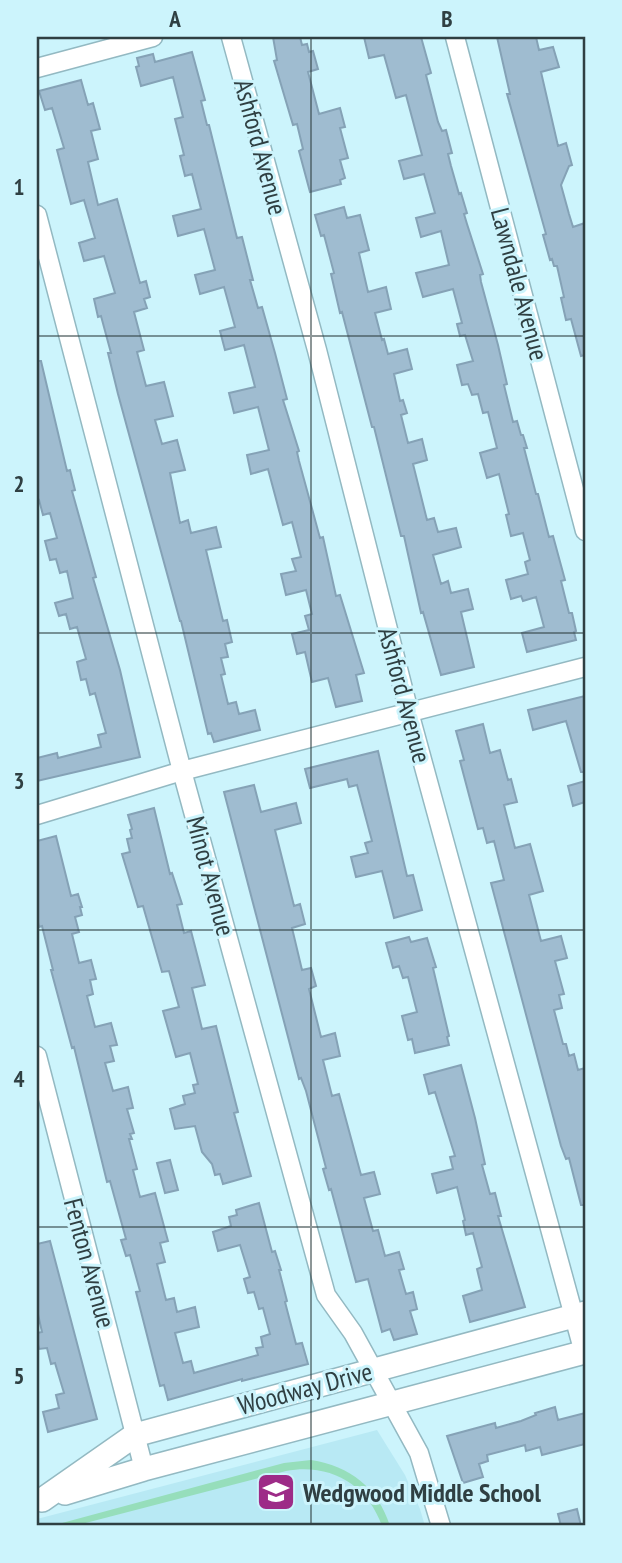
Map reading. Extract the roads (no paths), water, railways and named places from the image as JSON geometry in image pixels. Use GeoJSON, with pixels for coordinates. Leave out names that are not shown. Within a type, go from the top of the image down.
{"type":"FeatureCollection","features":[{"type":"Feature","properties":{"kind":"street"},"geometry":{"type":"LineString","coordinates":[[37,68],[153,37]]}},
{"type":"Feature","properties":{"kind":"street","name":"Ashford Avenue"},"geometry":{"type":"LineString","coordinates":[[231,37],[317,350],[409,712],[579,1315],[584,1353]]}},
{"type":"Feature","properties":{"kind":"street","name":"Lawndale Avenue"},"geometry":{"type":"LineString","coordinates":[[455,37],[585,531]]}},
{"type":"Feature","properties":{"kind":"street","name":"Minot Avenue"},"geometry":{"type":"LineString","coordinates":[[37,215],[182,771],[326,1295],[353,1333],[419,1452],[440,1521]]}},
{"type":"Feature","properties":{"kind":"street"},"geometry":{"type":"LineString","coordinates":[[37,815],[182,771],[585,667]]}},
{"type":"Feature","properties":{"kind":"street","name":"Fenton Avenue"},"geometry":{"type":"LineString","coordinates":[[37,1056],[144,1469]]}},
{"type":"Feature","properties":{"kind":"street","name":"Woodway Drive"},"geometry":{"type":"LineString","coordinates":[[39,1500],[135,1435],[579,1315]]}},
{"type":"Feature","properties":{"kind":"street","name":"Woodway Drive"},"geometry":{"type":"LineString","coordinates":[[39,1500],[144,1469],[584,1353]]}},
{"type":"Feature","properties":{"kind":"place","name":"Wedgwood Middle School"},"geometry":{"type":"Point","coordinates":[276,1492]}}]}
